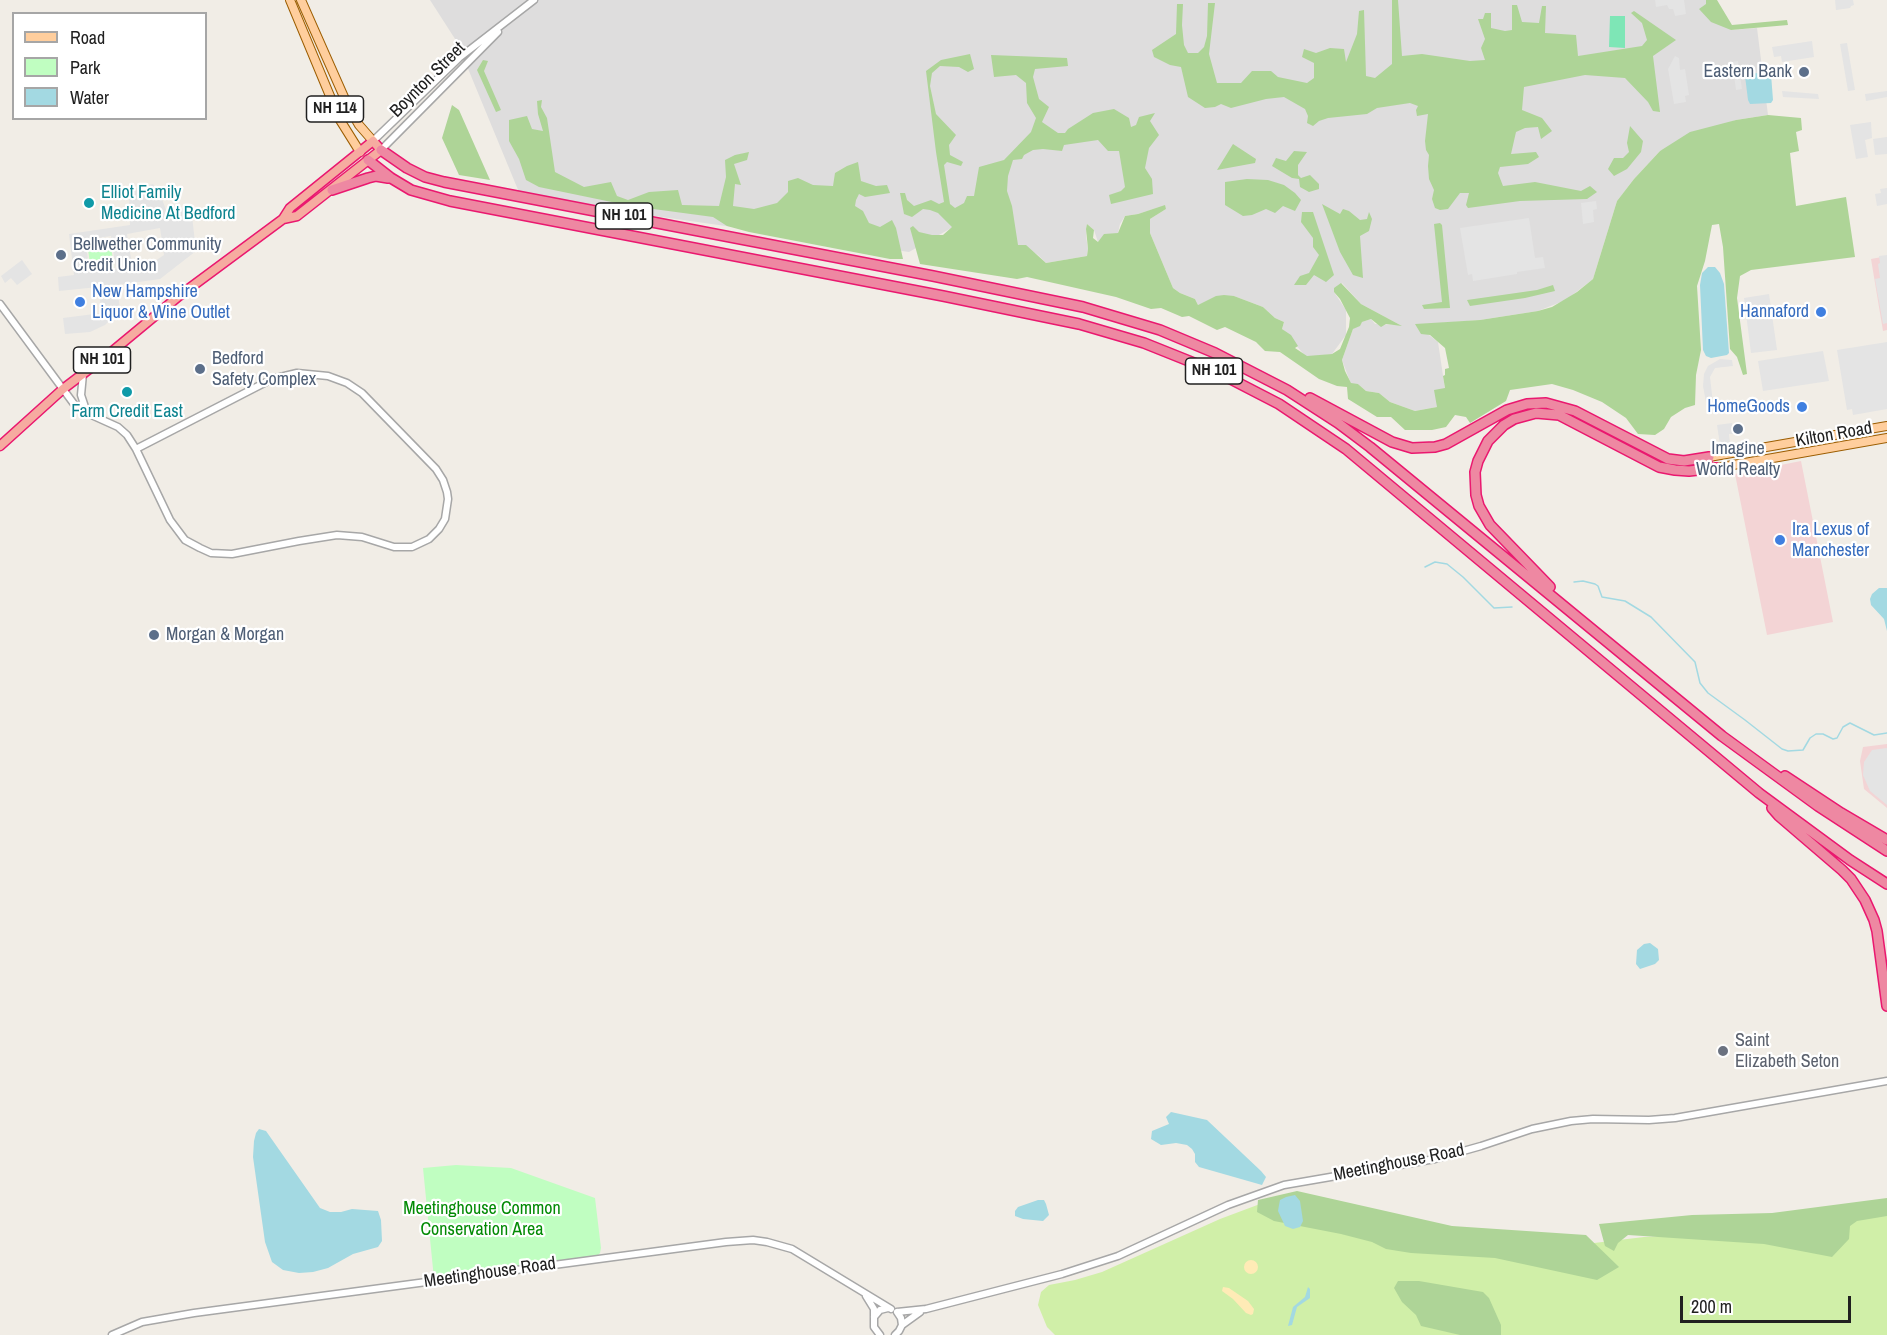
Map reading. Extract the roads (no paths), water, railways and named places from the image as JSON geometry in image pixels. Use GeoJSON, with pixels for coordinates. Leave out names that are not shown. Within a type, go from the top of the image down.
{"type":"FeatureCollection","features":[{"type":"Feature","properties":{"kind":"highway","name":"NH 101"},"geometry":{"type":"LineString","coordinates":[[284,219],[290,208],[372,141],[407,168],[425,177],[444,182],[1083,307],[1179,338],[1224,357],[1304,400],[1370,447],[1722,735],[1818,806],[1887,851]]}},
{"type":"Feature","properties":{"kind":"highway","name":"Boynton Street"},"geometry":{"type":"LineString","coordinates":[[332,189],[381,150]]}},
{"type":"Feature","properties":{"kind":"highway"},"geometry":{"type":"LineString","coordinates":[[360,152],[391,178]]}},
{"type":"Feature","properties":{"kind":"highway","name":"NH 101"},"geometry":{"type":"LineString","coordinates":[[0,446],[63,390],[179,296],[284,219],[297,216],[332,189],[375,176],[391,178],[411,190],[450,201],[1079,324],[1152,346],[1219,373],[1279,404],[1346,449],[1759,793],[1809,831],[1887,884]]}},
{"type":"Feature","properties":{"kind":"highway"},"geometry":{"type":"LineString","coordinates":[[1261,376],[1307,396],[1392,442],[1412,448],[1446,444],[1508,410],[1527,404],[1546,403],[1575,411],[1668,459],[1684,461],[1709,457]]}},
{"type":"Feature","properties":{"kind":"highway"},"geometry":{"type":"LineString","coordinates":[[1579,617],[1490,525],[1479,506],[1474,484],[1478,461],[1488,441],[1496,432],[1504,425],[1525,416],[1548,413],[1559,415],[1659,467],[1689,471],[1716,468]]}},
{"type":"Feature","properties":{"kind":"highway"},"geometry":{"type":"LineString","coordinates":[[1722,735],[1841,813],[1887,840]]}},
{"type":"Feature","properties":{"kind":"highway"},"geometry":{"type":"LineString","coordinates":[[1759,793],[1779,816],[1851,879],[1865,900],[1874,920],[1879,944],[1887,1006]]}},
{"type":"Feature","properties":{"kind":"main road","name":"NH 114"},"geometry":{"type":"LineString","coordinates":[[290,0],[340,120],[360,152]]}},
{"type":"Feature","properties":{"kind":"main road","name":"NH 114"},"geometry":{"type":"LineString","coordinates":[[301,0],[348,106],[372,141]]}},
{"type":"Feature","properties":{"kind":"main road","name":"Kilton Road"},"geometry":{"type":"LineString","coordinates":[[1709,457],[1887,426]]}},
{"type":"Feature","properties":{"kind":"main road","name":"Kilton Road"},"geometry":{"type":"LineString","coordinates":[[1716,468],[1887,438]]}},
{"type":"Feature","properties":{"kind":"street","name":"Boynton Street"},"geometry":{"type":"LineString","coordinates":[[372,141],[459,58],[534,0]]}},
{"type":"Feature","properties":{"kind":"street","name":"Boynton Street"},"geometry":{"type":"LineString","coordinates":[[381,150],[508,20]]}},
{"type":"Feature","properties":{"kind":"street"},"geometry":{"type":"LineString","coordinates":[[0,304],[74,404],[87,413],[118,427],[127,435],[170,520],[188,542],[211,553],[232,554],[337,535],[362,537],[402,548],[412,547],[429,539],[439,530],[445,519],[448,499],[443,480],[435,469],[362,393],[347,383],[328,376],[297,373],[272,379],[136,449]]}},
{"type":"Feature","properties":{"kind":"street"},"geometry":{"type":"LineString","coordinates":[[83,374],[81,395],[87,413]]}},
{"type":"Feature","properties":{"kind":"street","name":"Meetinghouse Road"},"geometry":{"type":"LineString","coordinates":[[874,1317],[882,1309],[926,1309],[1062,1274],[1118,1256],[1228,1205],[1284,1185],[1436,1159],[1532,1129],[1571,1121],[1671,1118],[1887,1081]]}},
{"type":"Feature","properties":{"kind":"street","name":"Meetinghouse Road"},"geometry":{"type":"LineString","coordinates":[[112,1335],[142,1322],[194,1313],[753,1240],[786,1247],[894,1310]]}},
{"type":"Feature","properties":{"kind":"street"},"geometry":{"type":"LineString","coordinates":[[860,1290],[871,1302],[874,1327],[880,1335]]}},
{"type":"Feature","properties":{"kind":"street","name":"Meetinghouse Road"},"geometry":{"type":"LineString","coordinates":[[895,1335],[902,1324],[926,1309]]}},
{"type":"Feature","properties":{"kind":"street"},"geometry":{"type":"LineString","coordinates":[[894,1310],[901,1317],[902,1324]]}},
{"type":"Feature","properties":{"kind":"water"},"geometry":{"type":"Polygon","coordinates":[[[1769,72],[1773,100],[1771,103],[1750,104],[1745,76],[1769,72]]]}},
{"type":"Feature","properties":{"kind":"water"},"geometry":{"type":"Polygon","coordinates":[[[1708,267],[1715,267],[1724,284],[1729,353],[1711,358],[1706,356],[1703,350],[1700,285],[1702,273],[1708,267]]]}},
{"type":"Feature","properties":{"kind":"water"},"geometry":{"type":"Polygon","coordinates":[[[1879,588],[1887,588],[1887,631],[1884,619],[1871,605],[1872,594],[1879,588]]]}},
{"type":"Feature","properties":{"kind":"water"},"geometry":{"type":"Polygon","coordinates":[[[1650,943],[1658,949],[1659,960],[1655,964],[1640,969],[1636,964],[1637,950],[1644,944],[1650,943]]]}},
{"type":"Feature","properties":{"kind":"water"},"geometry":{"type":"Polygon","coordinates":[[[1171,1112],[1207,1120],[1261,1171],[1266,1177],[1262,1185],[1199,1167],[1195,1162],[1195,1154],[1187,1145],[1176,1143],[1161,1145],[1151,1139],[1152,1131],[1169,1124],[1166,1117],[1171,1112]]]}},
{"type":"Feature","properties":{"kind":"water"},"geometry":{"type":"Polygon","coordinates":[[[259,1129],[266,1131],[320,1208],[330,1212],[352,1209],[378,1211],[382,1241],[378,1247],[353,1254],[328,1268],[313,1272],[299,1273],[283,1270],[272,1262],[265,1242],[253,1157],[254,1141],[259,1129]]]}},
{"type":"Feature","properties":{"kind":"water"},"geometry":{"type":"Polygon","coordinates":[[[1295,1195],[1300,1201],[1303,1221],[1300,1227],[1293,1229],[1285,1226],[1278,1211],[1280,1200],[1295,1195]]]}},
{"type":"Feature","properties":{"kind":"water"},"geometry":{"type":"Polygon","coordinates":[[[1044,1200],[1049,1215],[1043,1221],[1015,1216],[1018,1207],[1044,1200]]]}},
{"type":"Feature","properties":{"kind":"water"},"geometry":{"type":"Polygon","coordinates":[[[1308,1287],[1310,1298],[1297,1307],[1292,1325],[1288,1326],[1293,1307],[1305,1297],[1308,1287]]]}},
{"type":"Feature","properties":{"kind":"waterway"},"geometry":{"type":"LineString","coordinates":[[1425,567],[1435,562],[1447,564],[1494,608],[1512,607]]}},
{"type":"Feature","properties":{"kind":"waterway"},"geometry":{"type":"LineString","coordinates":[[1574,582],[1583,581],[1595,584],[1602,597],[1625,601],[1651,617],[1695,662],[1700,683],[1708,693],[1782,749],[1803,750],[1810,738],[1816,734],[1837,738],[1843,727],[1850,723],[1874,735],[1887,733]]}},
{"type":"Feature","properties":{"kind":"place","name":"Eastern Bank"},"geometry":{"type":"Point","coordinates":[1804,72]}},
{"type":"Feature","properties":{"kind":"place","name":"Elliot Family Medicine At Bedford"},"geometry":{"type":"Point","coordinates":[89,203]}},
{"type":"Feature","properties":{"kind":"place","name":"Bellwether Community Credit Union"},"geometry":{"type":"Point","coordinates":[61,255]}},
{"type":"Feature","properties":{"kind":"place","name":"New Hampshire Liquor & Wine Outlet"},"geometry":{"type":"Point","coordinates":[80,302]}},
{"type":"Feature","properties":{"kind":"place","name":"Hannaford"},"geometry":{"type":"Point","coordinates":[1821,312]}},
{"type":"Feature","properties":{"kind":"place","name":"Bedford Safety Complex"},"geometry":{"type":"Point","coordinates":[200,369]}},
{"type":"Feature","properties":{"kind":"place","name":"Farm Credit East"},"geometry":{"type":"Point","coordinates":[127,392]}},
{"type":"Feature","properties":{"kind":"place","name":"HomeGoods"},"geometry":{"type":"Point","coordinates":[1802,407]}},
{"type":"Feature","properties":{"kind":"place","name":"Imagine World Realty"},"geometry":{"type":"Point","coordinates":[1738,429]}},
{"type":"Feature","properties":{"kind":"place","name":"Ira Lexus of Manchester"},"geometry":{"type":"Point","coordinates":[1780,540]}},
{"type":"Feature","properties":{"kind":"place","name":"Morgan & Morgan"},"geometry":{"type":"Point","coordinates":[154,635]}},
{"type":"Feature","properties":{"kind":"place","name":"Saint Elizabeth Seton"},"geometry":{"type":"Point","coordinates":[1723,1051]}},
{"type":"Feature","properties":{"kind":"park label","name":"Meetinghouse Common Conservation Area"},"geometry":{"type":"Point","coordinates":[482,1219]}}]}
